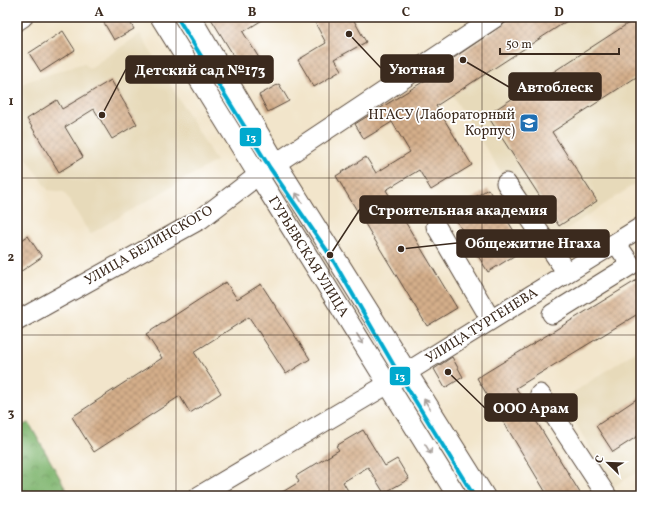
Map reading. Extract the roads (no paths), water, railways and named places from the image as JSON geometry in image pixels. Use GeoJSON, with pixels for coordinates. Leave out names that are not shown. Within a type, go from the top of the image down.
{"type":"FeatureCollection","features":[{"type":"Feature","properties":{"kind":"street"},"geometry":{"type":"LineString","coordinates":[[17,21],[23,17]]}},
{"type":"Feature","properties":{"kind":"street","name":"ГУРЬЕВСКАЯ УЛИЦА"},"geometry":{"type":"LineString","coordinates":[[160,17],[257,176],[458,496]]}},
{"type":"Feature","properties":{"kind":"street","name":"ГУРЬЕВСКАЯ УЛИЦА"},"geometry":{"type":"LineString","coordinates":[[191,17],[277,164],[485,496]]}},
{"type":"Feature","properties":{"kind":"street","name":"УЛИЦА БЕЛИНСКОГО"},"geometry":{"type":"LineString","coordinates":[[17,321],[201,219],[257,176],[496,17]]}},
{"type":"Feature","properties":{"kind":"street"},"geometry":{"type":"LineString","coordinates":[[506,183],[567,273]]}},
{"type":"Feature","properties":{"kind":"street"},"geometry":{"type":"LineString","coordinates":[[436,226],[491,320]]}},
{"type":"Feature","properties":{"kind":"street","name":"УЛИЦА ТУРГЕНЕВА"},"geometry":{"type":"LineString","coordinates":[[199,496],[388,384],[641,227]]}},
{"type":"Feature","properties":{"kind":"street"},"geometry":{"type":"LineString","coordinates":[[552,314],[631,265],[616,243]]}},
{"type":"Feature","properties":{"kind":"street"},"geometry":{"type":"LineString","coordinates":[[540,394],[606,496]]}},
{"type":"Feature","properties":{"kind":"place","name":"Уютная"},"geometry":{"type":"Point","coordinates":[349,34]}},
{"type":"Feature","properties":{"kind":"place","name":"Автоблеск"},"geometry":{"type":"Point","coordinates":[463,60]}},
{"type":"Feature","properties":{"kind":"place","name":"Детский сад №173"},"geometry":{"type":"Point","coordinates":[102,115]}},
{"type":"Feature","properties":{"kind":"place","name":"НГАСУ (Лабораторный Корпус)"},"geometry":{"type":"Point","coordinates":[529,123]}},
{"type":"Feature","properties":{"kind":"place","name":"Общежитие Нгаха"},"geometry":{"type":"Point","coordinates":[401,249]}},
{"type":"Feature","properties":{"kind":"place","name":"Строительная академия"},"geometry":{"type":"Point","coordinates":[330,255]}},
{"type":"Feature","properties":{"kind":"place","name":"ООО Арам"},"geometry":{"type":"Point","coordinates":[448,372]}}]}
